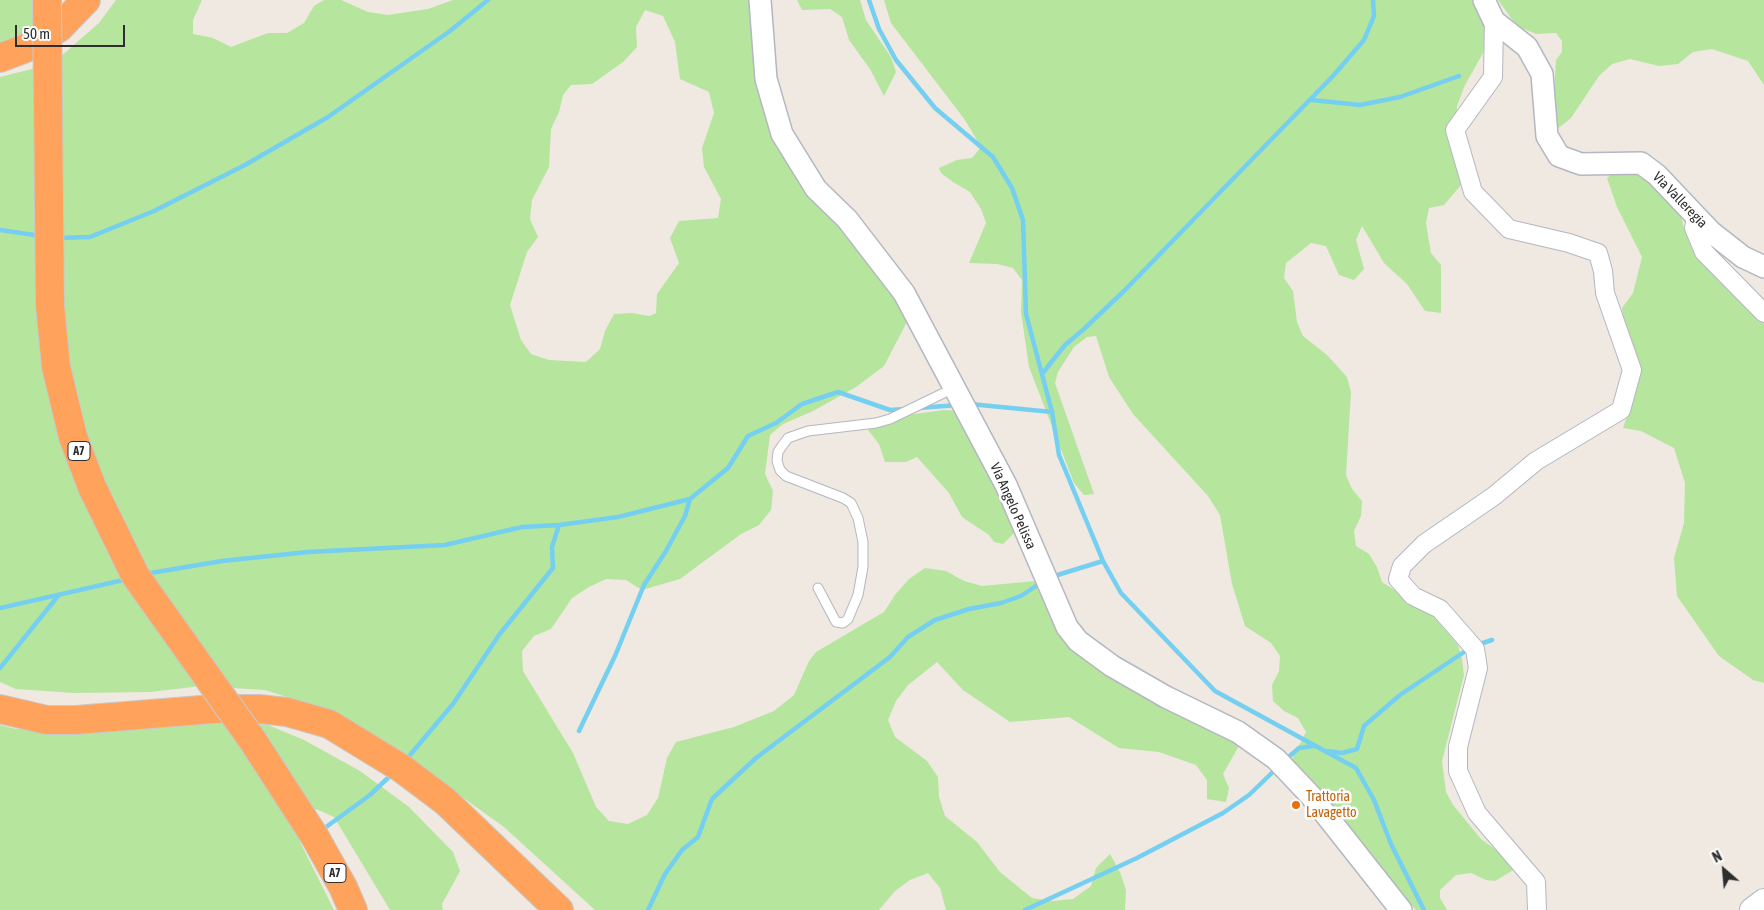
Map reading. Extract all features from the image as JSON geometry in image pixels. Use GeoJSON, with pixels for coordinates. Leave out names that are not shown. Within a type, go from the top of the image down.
{"type":"FeatureCollection","features":[{"type":"Feature","properties":{"kind":"highway","name":"A7"},"geometry":{"type":"LineString","coordinates":[[47,0],[50,305],[56,367],[74,437],[92,487],[135,575],[253,741],[315,837],[343,887],[352,910]]}},
{"type":"Feature","properties":{"kind":"highway"},"geometry":{"type":"LineString","coordinates":[[0,58],[24,49],[59,28],[86,0]]}},
{"type":"Feature","properties":{"kind":"highway"},"geometry":{"type":"LineString","coordinates":[[0,709],[48,720],[76,720],[213,709],[259,709],[288,712],[330,724],[376,752],[445,801],[559,910]]}},
{"type":"Feature","properties":{"kind":"main road"},"geometry":{"type":"LineString","coordinates":[[1752,910],[1764,901]]}},
{"type":"Feature","properties":{"kind":"street","name":"Via Angelo Pelissa"},"geometry":{"type":"LineString","coordinates":[[760,0],[766,79],[782,134],[816,189],[847,219],[891,274],[908,300],[1006,485],[1067,627],[1078,641],[1112,666],[1150,688],[1238,732],[1276,759],[1310,796],[1401,910]]}},
{"type":"Feature","properties":{"kind":"street","name":"Via Valleregia"},"geometry":{"type":"LineString","coordinates":[[1484,0],[1494,21],[1527,47],[1542,74],[1547,136],[1560,156],[1581,164],[1641,163],[1657,175],[1711,232],[1743,257],[1764,267]]}},
{"type":"Feature","properties":{"kind":"street"},"geometry":{"type":"LineString","coordinates":[[1494,21],[1493,77],[1455,130],[1473,192],[1509,229],[1569,243],[1598,253],[1603,271],[1605,293],[1632,370],[1621,410],[1536,462],[1494,496],[1424,544],[1402,566],[1398,579],[1413,596],[1440,609],[1475,649],[1478,668],[1458,747],[1458,771],[1478,813],[1536,882],[1537,910]]}},
{"type":"Feature","properties":{"kind":"street"},"geometry":{"type":"LineString","coordinates":[[1696,217],[1694,228],[1704,252],[1764,313]]}},
{"type":"Feature","properties":{"kind":"lane"},"geometry":{"type":"LineString","coordinates":[[818,588],[836,622],[843,623],[848,619],[858,595],[863,567],[863,542],[858,518],[850,503],[843,498],[786,476],[780,470],[777,461],[778,452],[782,446],[788,438],[808,431],[876,423],[890,419],[954,388]]}},
{"type":"Feature","properties":{"kind":"green space"},"geometry":{"type":"Polygon","coordinates":[[[0,0],[34,0],[35,33],[0,51],[0,0]]]}},
{"type":"Feature","properties":{"kind":"green space"},"geometry":{"type":"Polygon","coordinates":[[[116,0],[202,0],[193,20],[193,34],[213,38],[231,47],[268,33],[287,33],[304,23],[314,6],[324,0],[341,0],[368,12],[388,15],[428,9],[453,0],[752,0],[762,99],[847,231],[909,318],[884,366],[856,387],[813,411],[783,424],[770,435],[765,474],[773,491],[771,510],[759,525],[741,534],[680,579],[642,590],[626,580],[606,579],[589,587],[572,598],[551,629],[534,636],[522,651],[523,671],[573,753],[596,807],[609,821],[628,824],[647,815],[658,798],[667,758],[676,742],[734,727],[774,711],[794,695],[809,661],[816,652],[884,612],[909,579],[925,568],[946,571],[964,581],[982,586],[1036,581],[1059,633],[1240,744],[1223,774],[1229,788],[1226,802],[1207,799],[1207,780],[1196,765],[1159,752],[1119,748],[1069,717],[1010,722],[963,690],[937,662],[908,685],[896,701],[888,720],[895,737],[927,761],[938,777],[939,797],[945,816],[977,842],[1000,872],[1032,898],[1053,901],[1073,899],[1091,886],[1096,868],[1110,854],[1120,872],[1126,890],[1125,910],[946,910],[940,888],[928,873],[910,880],[895,891],[879,910],[595,910],[504,827],[412,761],[340,714],[265,690],[201,686],[150,692],[74,693],[16,689],[0,682],[0,77],[32,69],[60,57],[99,23],[116,0]],[[645,10],[636,27],[637,47],[623,62],[592,84],[571,85],[563,95],[559,112],[551,129],[549,167],[532,200],[530,219],[538,237],[527,252],[510,305],[521,340],[531,354],[549,360],[586,362],[600,349],[605,331],[614,314],[632,313],[650,316],[656,313],[657,294],[679,263],[670,238],[679,221],[718,218],[721,199],[704,167],[702,148],[714,113],[709,92],[680,79],[675,42],[663,16],[645,10]]]}},
{"type":"Feature","properties":{"kind":"green space"},"geometry":{"type":"Polygon","coordinates":[[[797,0],[860,0],[866,20],[891,57],[896,72],[884,96],[870,69],[849,40],[842,17],[830,9],[802,10],[797,0]]]}},
{"type":"Feature","properties":{"kind":"green space"},"geometry":{"type":"Polygon","coordinates":[[[884,0],[1477,0],[1487,23],[1486,38],[1483,53],[1465,85],[1457,106],[1456,159],[1461,185],[1444,205],[1429,208],[1426,223],[1431,253],[1441,265],[1441,313],[1425,311],[1407,284],[1384,263],[1362,226],[1356,240],[1364,269],[1354,280],[1339,275],[1326,246],[1311,243],[1286,263],[1284,278],[1293,291],[1297,322],[1303,336],[1327,355],[1347,377],[1351,392],[1346,475],[1352,489],[1362,501],[1361,516],[1354,531],[1356,546],[1369,554],[1377,567],[1382,582],[1430,613],[1458,645],[1464,675],[1442,761],[1446,792],[1453,805],[1481,839],[1512,862],[1515,869],[1495,881],[1486,880],[1471,873],[1456,875],[1440,890],[1440,898],[1447,910],[1416,910],[1305,781],[1292,759],[1306,732],[1298,718],[1284,711],[1273,701],[1272,685],[1279,671],[1280,656],[1271,643],[1245,626],[1232,584],[1220,515],[1208,496],[1133,414],[1109,377],[1096,336],[1087,337],[1074,347],[1058,372],[1055,383],[1094,494],[1084,495],[1074,483],[1029,367],[1021,312],[1022,280],[1013,268],[997,264],[969,263],[986,223],[981,209],[970,192],[941,173],[939,168],[957,160],[972,158],[981,147],[965,120],[891,23],[884,0]]]}},
{"type":"Feature","properties":{"kind":"green space"},"geometry":{"type":"Polygon","coordinates":[[[1498,0],[1764,0],[1764,85],[1748,61],[1712,49],[1693,52],[1678,64],[1659,66],[1630,59],[1612,64],[1599,76],[1571,118],[1556,130],[1553,109],[1556,60],[1562,52],[1562,41],[1556,33],[1536,34],[1517,26],[1498,0]]]}},
{"type":"Feature","properties":{"kind":"green space"},"geometry":{"type":"Polygon","coordinates":[[[1632,171],[1649,174],[1681,215],[1684,229],[1698,254],[1764,318],[1764,683],[1753,680],[1719,656],[1677,596],[1674,558],[1684,523],[1685,483],[1674,448],[1641,431],[1623,428],[1633,398],[1622,308],[1633,293],[1642,257],[1617,207],[1607,178],[1612,174],[1632,171]]]}},
{"type":"Feature","properties":{"kind":"green space"},"geometry":{"type":"Polygon","coordinates":[[[944,410],[960,411],[1017,530],[1003,544],[994,542],[989,535],[962,517],[949,493],[917,457],[906,462],[885,462],[879,444],[868,430],[869,428],[907,415],[944,410]]]}},
{"type":"Feature","properties":{"kind":"green space"},"geometry":{"type":"Polygon","coordinates":[[[215,720],[268,725],[304,740],[360,771],[409,807],[453,852],[460,871],[442,904],[443,910],[390,910],[334,817],[316,809],[304,823],[300,842],[334,910],[0,910],[0,725],[16,729],[215,720]]]}},
{"type":"Feature","properties":{"kind":"waterway"},"geometry":{"type":"LineString","coordinates":[[58,238],[90,237],[154,211],[245,165],[328,117],[450,31],[488,0]]}},
{"type":"Feature","properties":{"kind":"waterway"},"geometry":{"type":"LineString","coordinates":[[869,0],[879,29],[896,60],[935,108],[993,157],[1012,188],[1023,220],[1026,314],[1052,412],[1059,455],[1103,561],[1121,593],[1215,691],[1356,768],[1374,800],[1391,844],[1424,910]]}},
{"type":"Feature","properties":{"kind":"waterway"},"geometry":{"type":"LineString","coordinates":[[1042,374],[1065,345],[1124,291],[1333,76],[1364,40],[1374,16],[1373,0]]}},
{"type":"Feature","properties":{"kind":"waterway"},"geometry":{"type":"LineString","coordinates":[[1312,100],[1360,105],[1400,97],[1459,76]]}},
{"type":"Feature","properties":{"kind":"waterway"},"geometry":{"type":"LineString","coordinates":[[0,230],[41,236]]}},
{"type":"Feature","properties":{"kind":"waterway"},"geometry":{"type":"LineString","coordinates":[[145,574],[222,561],[308,552],[445,545],[522,527],[559,525],[618,517],[690,499],[728,468],[748,436],[776,423],[802,404],[838,392],[890,410],[905,409]]}},
{"type":"Feature","properties":{"kind":"waterway"},"geometry":{"type":"LineString","coordinates":[[970,404],[1052,412]]}},
{"type":"Feature","properties":{"kind":"waterway"},"geometry":{"type":"LineString","coordinates":[[918,408],[958,405]]}},
{"type":"Feature","properties":{"kind":"waterway"},"geometry":{"type":"LineString","coordinates":[[579,731],[615,656],[644,585],[666,551],[685,516],[690,499]]}},
{"type":"Feature","properties":{"kind":"waterway"},"geometry":{"type":"LineString","coordinates":[[410,755],[453,704],[499,635],[553,568],[552,547],[559,525]]}},
{"type":"Feature","properties":{"kind":"waterway"},"geometry":{"type":"LineString","coordinates":[[1051,577],[1103,561]]}},
{"type":"Feature","properties":{"kind":"waterway"},"geometry":{"type":"LineString","coordinates":[[0,608],[128,579]]}},
{"type":"Feature","properties":{"kind":"waterway"},"geometry":{"type":"LineString","coordinates":[[648,910],[665,874],[682,850],[698,837],[712,799],[756,758],[890,657],[908,637],[935,620],[1021,596],[1042,582]]}},
{"type":"Feature","properties":{"kind":"waterway"},"geometry":{"type":"LineString","coordinates":[[0,668],[58,596]]}},
{"type":"Feature","properties":{"kind":"waterway"},"geometry":{"type":"LineString","coordinates":[[1477,645],[1492,640]]}},
{"type":"Feature","properties":{"kind":"waterway"},"geometry":{"type":"LineString","coordinates":[[1327,751],[1342,753],[1357,749],[1364,726],[1400,695],[1470,648]]}},
{"type":"Feature","properties":{"kind":"waterway"},"geometry":{"type":"LineString","coordinates":[[1284,761],[1299,748],[1314,746]]}},
{"type":"Feature","properties":{"kind":"waterway"},"geometry":{"type":"LineString","coordinates":[[1025,910],[1137,858],[1223,813],[1249,795],[1277,768]]}},
{"type":"Feature","properties":{"kind":"waterway"},"geometry":{"type":"LineString","coordinates":[[322,830],[370,795],[391,775]]}},
{"type":"Feature","properties":{"kind":"place","name":"Trattoria Lavagetto"},"geometry":{"type":"Point","coordinates":[1296,805]}}]}
